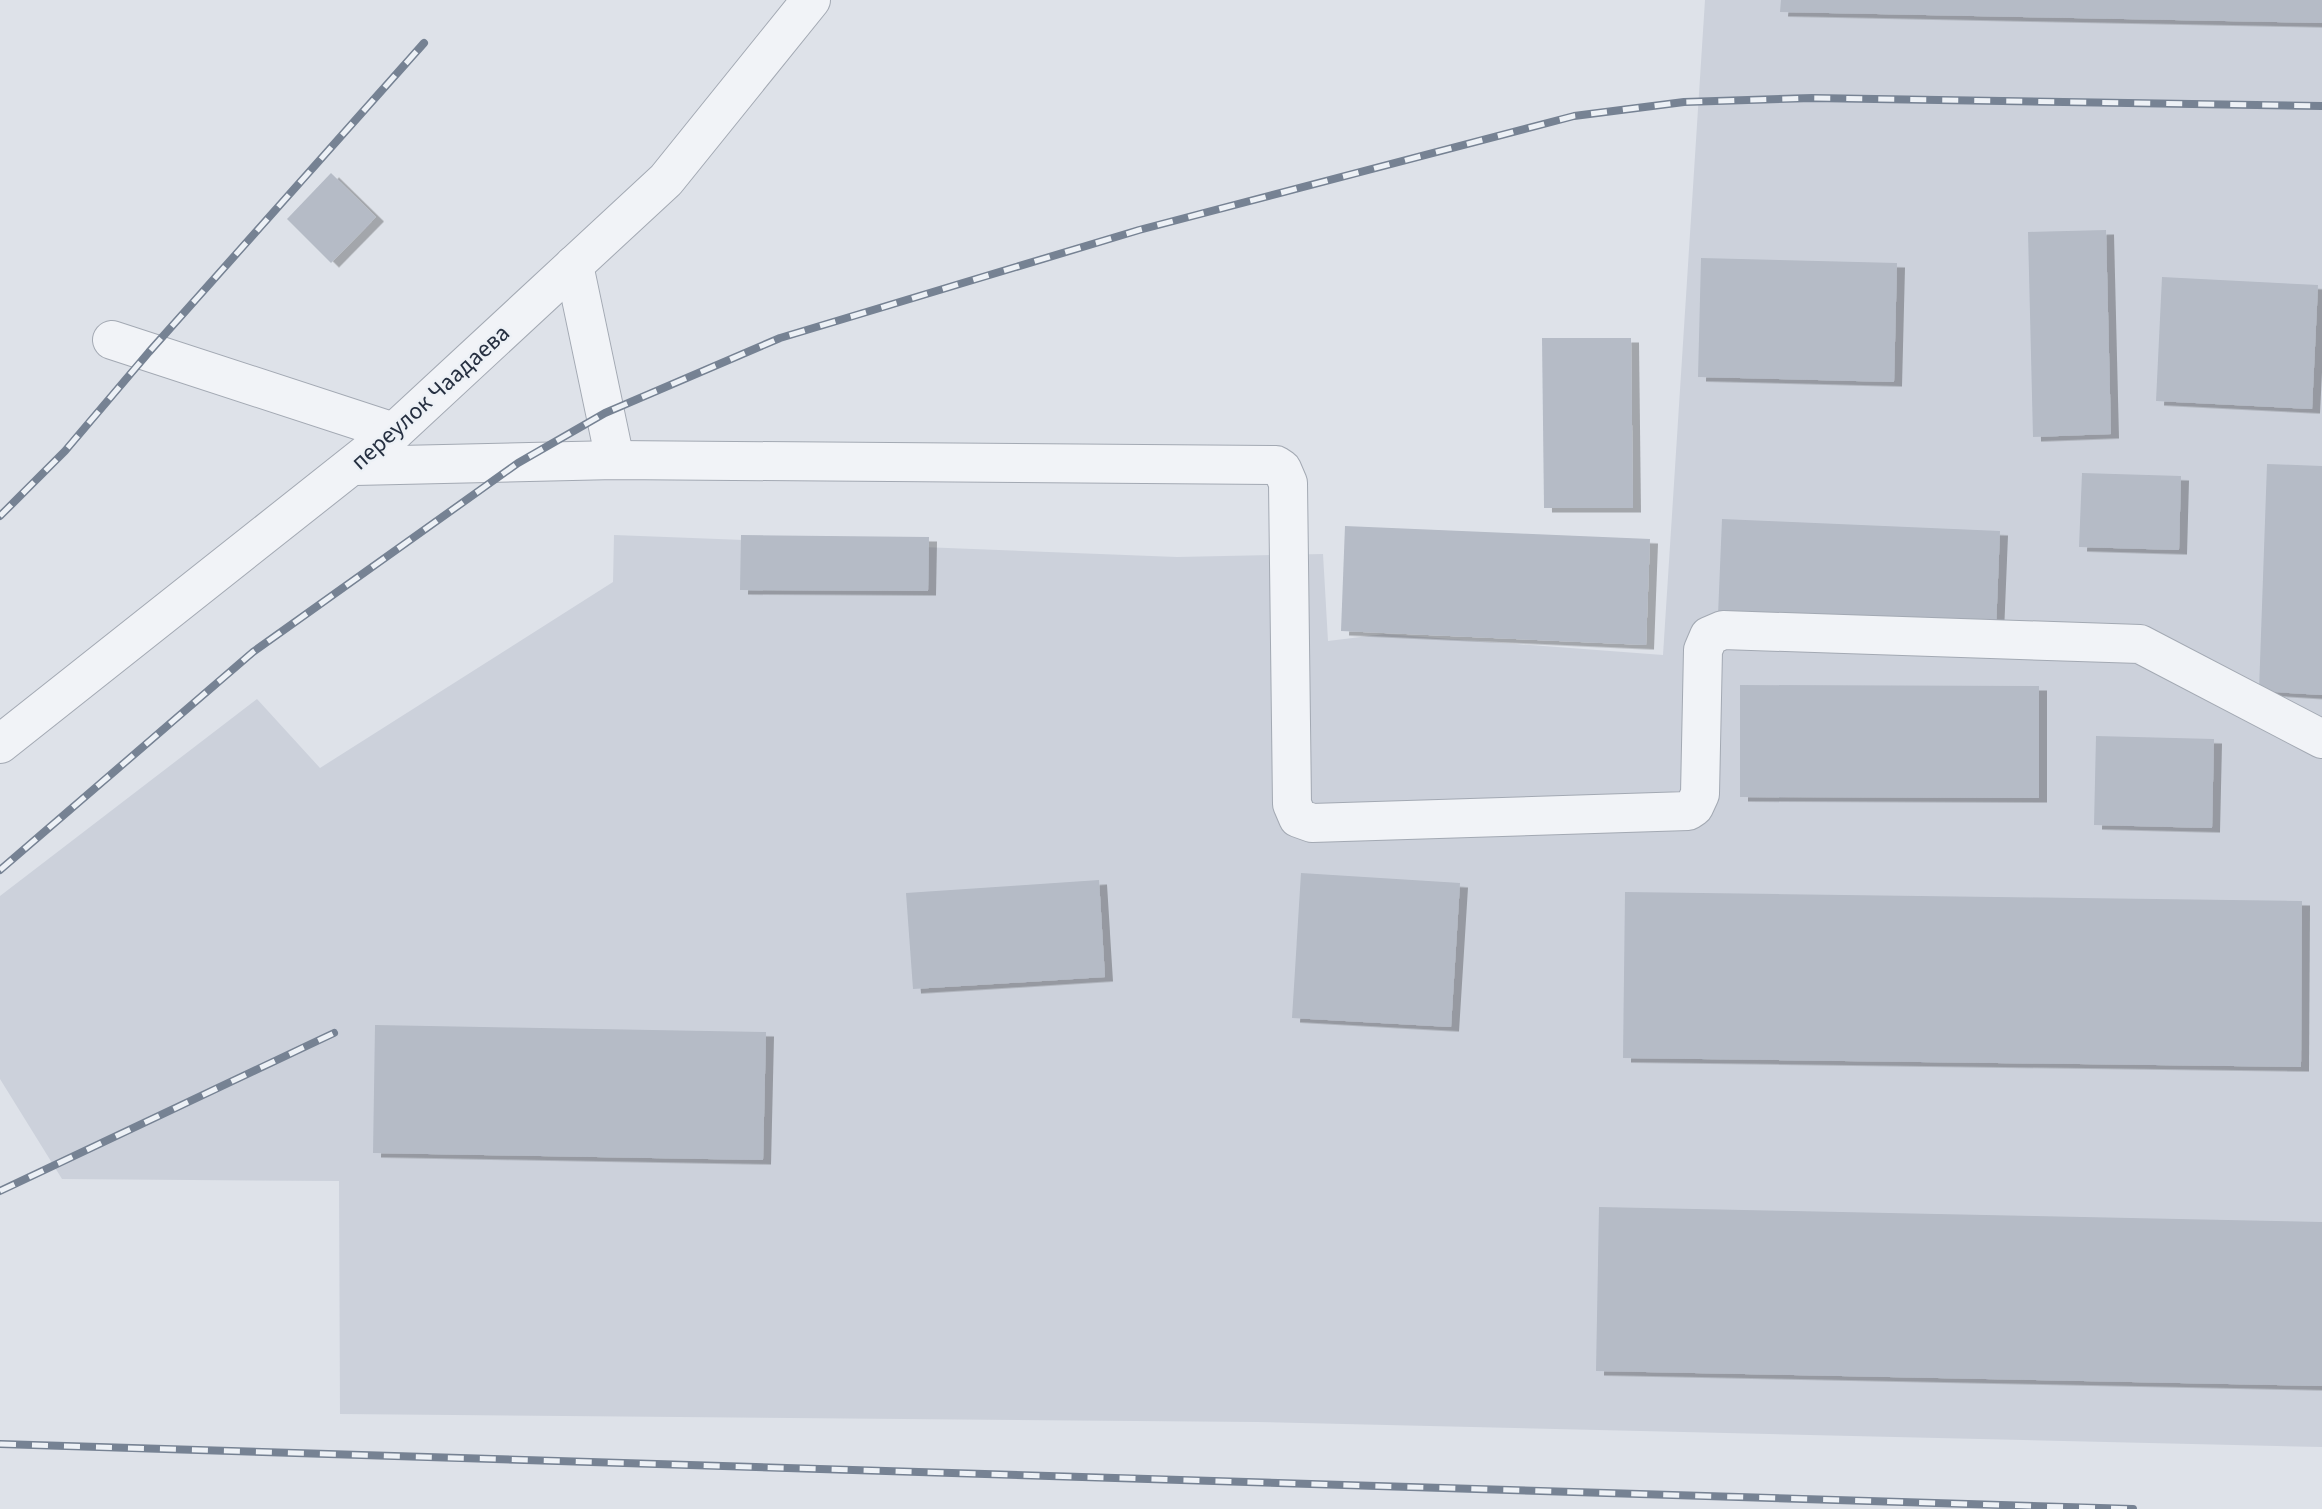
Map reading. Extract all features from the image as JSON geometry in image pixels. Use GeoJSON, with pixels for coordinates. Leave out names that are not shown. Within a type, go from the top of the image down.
{"type":"FeatureCollection","features":[{"type":"Feature","properties":{"kind":"street","name":"переулок Чаадаева"},"geometry":{"type":"LineString","coordinates":[[0,744],[355,466],[394,432],[666,180],[811,0]]}},
{"type":"Feature","properties":{"kind":"street"},"geometry":{"type":"LineString","coordinates":[[574,265],[615,460]]}},
{"type":"Feature","properties":{"kind":"street"},"geometry":{"type":"LineString","coordinates":[[112,340],[394,432]]}},
{"type":"Feature","properties":{"kind":"street"},"geometry":{"type":"LineString","coordinates":[[355,466],[615,460],[1276,465],[1282,469],[1288,484],[1292,804],[1298,818],[1312,823],[1688,811],[1698,801],[1700,794],[1703,650],[1709,636],[1723,630],[2140,644],[2322,739]]}},
{"type":"Feature","properties":{"kind":"shaded area"},"geometry":{"type":"Polygon","coordinates":[[[1705,0],[2322,0],[2322,1447],[1257,1422],[340,1414],[339,1181],[62,1179],[0,1079],[0,896],[257,699],[320,768],[613,582],[614,535],[1177,557],[1323,554],[1328,641],[1385,634],[1663,655],[1705,0]]]}},
{"type":"Feature","properties":{"kind":"building"},"geometry":{"type":"Polygon","coordinates":[[[1781,0],[2322,0],[2322,23],[1780,12],[1781,0]]]}},
{"type":"Feature","properties":{"kind":"building"},"geometry":{"type":"Polygon","coordinates":[[[331,173],[376,217],[331,263],[287,219],[331,173]]]}},
{"type":"Feature","properties":{"kind":"building"},"geometry":{"type":"Polygon","coordinates":[[[2106,230],[2111,434],[2033,437],[2028,232],[2106,230]]]}},
{"type":"Feature","properties":{"kind":"building"},"geometry":{"type":"Polygon","coordinates":[[[1701,258],[1897,263],[1894,382],[1698,377],[1701,258]]]}},
{"type":"Feature","properties":{"kind":"building"},"geometry":{"type":"Polygon","coordinates":[[[2162,277],[2318,285],[2312,409],[2156,401],[2162,277]]]}},
{"type":"Feature","properties":{"kind":"building"},"geometry":{"type":"Polygon","coordinates":[[[1542,338],[1631,338],[1633,508],[1544,508],[1542,338]]]}},
{"type":"Feature","properties":{"kind":"building"},"geometry":{"type":"Polygon","coordinates":[[[2267,464],[2322,466],[2322,695],[2259,691],[2267,464]]]}},
{"type":"Feature","properties":{"kind":"building"},"geometry":{"type":"Polygon","coordinates":[[[2082,473],[2181,476],[2179,550],[2079,547],[2082,473]]]}},
{"type":"Feature","properties":{"kind":"building"},"geometry":{"type":"Polygon","coordinates":[[[1722,519],[2000,531],[1996,628],[1718,615],[1722,519]]]}},
{"type":"Feature","properties":{"kind":"building"},"geometry":{"type":"Polygon","coordinates":[[[1345,526],[1650,539],[1646,645],[1341,631],[1345,526]]]}},
{"type":"Feature","properties":{"kind":"building"},"geometry":{"type":"Polygon","coordinates":[[[741,535],[929,537],[928,591],[740,590],[741,535]]]}},
{"type":"Feature","properties":{"kind":"building"},"geometry":{"type":"Polygon","coordinates":[[[1740,685],[2039,686],[2039,798],[1740,797],[1740,685]]]}},
{"type":"Feature","properties":{"kind":"building"},"geometry":{"type":"Polygon","coordinates":[[[2096,736],[2214,739],[2212,828],[2094,825],[2096,736]]]}},
{"type":"Feature","properties":{"kind":"building"},"geometry":{"type":"Polygon","coordinates":[[[1301,873],[1460,883],[1451,1027],[1292,1018],[1301,873]]]}},
{"type":"Feature","properties":{"kind":"building"},"geometry":{"type":"Polygon","coordinates":[[[1099,880],[1105,977],[913,989],[906,893],[1099,880]]]}},
{"type":"Feature","properties":{"kind":"building"},"geometry":{"type":"Polygon","coordinates":[[[1625,892],[2302,901],[2301,1067],[1623,1058],[1625,892]]]}},
{"type":"Feature","properties":{"kind":"building"},"geometry":{"type":"Polygon","coordinates":[[[375,1025],[766,1032],[763,1160],[373,1153],[375,1025]]]}},
{"type":"Feature","properties":{"kind":"building"},"geometry":{"type":"Polygon","coordinates":[[[1599,1207],[2322,1222],[2322,1386],[1596,1371],[1599,1207]]]}},
{"type":"Feature","properties":{"kind":"railway"},"geometry":{"type":"LineString","coordinates":[[0,516],[65,451],[149,352],[424,43]]}},
{"type":"Feature","properties":{"kind":"railway"},"geometry":{"type":"LineString","coordinates":[[0,870],[253,652],[518,463],[605,413],[780,338],[1139,230],[1574,116],[1684,102],[1812,98],[2322,106]]}},
{"type":"Feature","properties":{"kind":"railway"},"geometry":{"type":"LineString","coordinates":[[0,1191],[334,1033]]}},
{"type":"Feature","properties":{"kind":"railway"},"geometry":{"type":"LineString","coordinates":[[0,1444],[2133,1509]]}}]}
